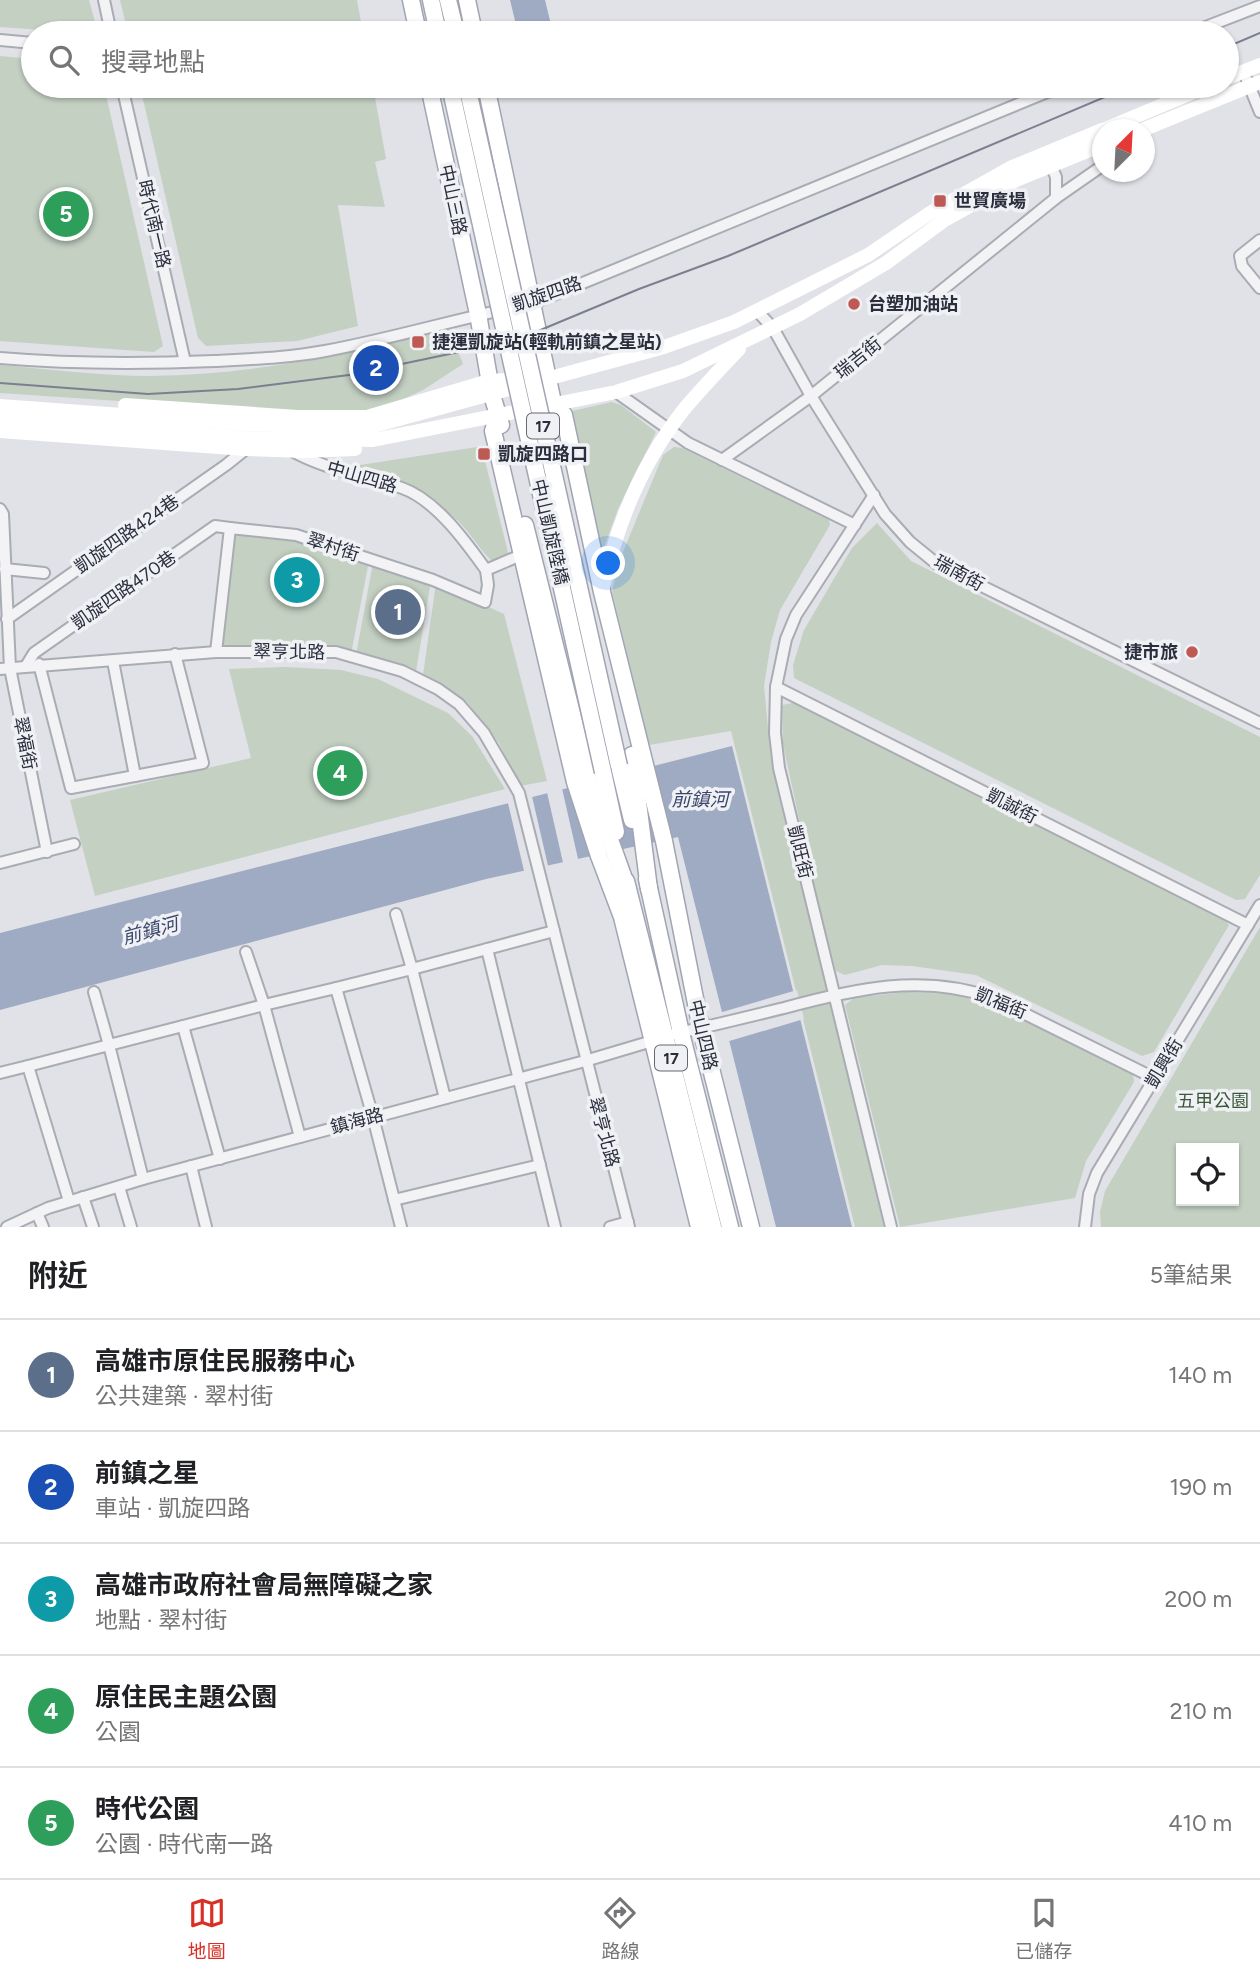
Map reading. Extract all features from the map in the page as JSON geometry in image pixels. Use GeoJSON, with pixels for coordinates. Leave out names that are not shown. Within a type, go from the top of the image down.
{"type":"FeatureCollection","features":[{"type":"Feature","properties":{"kind":"main road"},"geometry":{"type":"LineString","coordinates":[[411,0],[415,21]]}},
{"type":"Feature","properties":{"kind":"main road"},"geometry":{"type":"LineString","coordinates":[[431,0],[436,21]]}},
{"type":"Feature","properties":{"kind":"main road"},"geometry":{"type":"LineString","coordinates":[[467,0],[471,21]]}},
{"type":"Feature","properties":{"kind":"main road","name":"中山三路"},"geometry":{"type":"LineString","coordinates":[[432,98],[478,314]]}},
{"type":"Feature","properties":{"kind":"main road","name":"中山凱旋陸橋"},"geometry":{"type":"LineString","coordinates":[[452,98],[589,777]]}},
{"type":"Feature","properties":{"kind":"main road","name":"中山凱旋陸橋"},"geometry":{"type":"LineString","coordinates":[[470,98],[632,765]]}},
{"type":"Feature","properties":{"kind":"main road","name":"17"},"geometry":{"type":"LineString","coordinates":[[488,98],[632,765]]}},
{"type":"Feature","properties":{"kind":"main road","name":"17"},"geometry":{"type":"LineString","coordinates":[[478,314],[490,388],[493,431],[521,555],[611,853]]}},
{"type":"Feature","properties":{"kind":"main road","name":"17"},"geometry":{"type":"LineString","coordinates":[[553,404],[564,415],[602,592],[632,765]]}},
{"type":"Feature","properties":{"kind":"main road","name":"17"},"geometry":{"type":"LineString","coordinates":[[491,416],[611,853]]}},
{"type":"Feature","properties":{"kind":"main road","name":"中山四路"},"geometry":{"type":"LineString","coordinates":[[632,765],[663,841],[751,1227]]}},
{"type":"Feature","properties":{"kind":"main road","name":"中山四路"},"geometry":{"type":"LineString","coordinates":[[632,765],[667,1037],[699,1227]]}},
{"type":"Feature","properties":{"kind":"main road","name":"中山四路"},"geometry":{"type":"LineString","coordinates":[[611,853],[628,890],[713,1227]]}},
{"type":"Feature","properties":{"kind":"main road","name":"中山四路"},"geometry":{"type":"LineString","coordinates":[[611,853],[622,916],[667,1037],[730,1227]]}},
{"type":"Feature","properties":{"kind":"street"},"geometry":{"type":"LineString","coordinates":[[103,0],[108,21]]}},
{"type":"Feature","properties":{"kind":"street"},"geometry":{"type":"LineString","coordinates":[[1221,21],[1260,6]]}},
{"type":"Feature","properties":{"kind":"street"},"geometry":{"type":"LineString","coordinates":[[0,40],[21,42]]}},
{"type":"Feature","properties":{"kind":"street"},"geometry":{"type":"LineString","coordinates":[[1239,73],[1260,65]]}},
{"type":"Feature","properties":{"kind":"street"},"geometry":{"type":"LineString","coordinates":[[1244,71],[1254,84],[1260,112]]}},
{"type":"Feature","properties":{"kind":"street","name":"時代南一路"},"geometry":{"type":"LineString","coordinates":[[125,98],[185,362]]}},
{"type":"Feature","properties":{"kind":"street","name":"凱旋四路"},"geometry":{"type":"LineString","coordinates":[[0,358],[149,363],[282,358],[325,351],[534,303],[1033,98]]}},
{"type":"Feature","properties":{"kind":"street"},"geometry":{"type":"LineString","coordinates":[[1129,119],[1179,98]]}},
{"type":"Feature","properties":{"kind":"street"},"geometry":{"type":"LineString","coordinates":[[1155,124],[1219,98]]}},
{"type":"Feature","properties":{"kind":"street"},"geometry":{"type":"LineString","coordinates":[[0,419],[245,438],[373,440],[616,392],[683,371],[800,314],[886,262],[943,221],[1092,136]]}},
{"type":"Feature","properties":{"kind":"street"},"geometry":{"type":"LineString","coordinates":[[0,397],[297,417],[367,417],[548,377],[664,347],[757,311],[868,256],[930,213],[1010,168],[1092,148]]}},
{"type":"Feature","properties":{"kind":"street"},"geometry":{"type":"LineString","coordinates":[[1049,160],[1056,177],[1056,198]]}},
{"type":"Feature","properties":{"kind":"street","name":"瑞吉街"},"geometry":{"type":"LineString","coordinates":[[722,460],[811,396],[1056,198],[1092,173]]}},
{"type":"Feature","properties":{"kind":"street"},"geometry":{"type":"LineString","coordinates":[[1260,240],[1240,256],[1242,266],[1260,288]]}},
{"type":"Feature","properties":{"kind":"street","name":"瑞南街"},"geometry":{"type":"LineString","coordinates":[[757,311],[773,328],[811,396],[886,514],[910,542],[937,564],[1260,723]]}},
{"type":"Feature","properties":{"kind":"street"},"geometry":{"type":"LineString","coordinates":[[600,618],[602,592],[610,557],[626,507],[648,464],[685,409],[744,342]]}},
{"type":"Feature","properties":{"kind":"street"},"geometry":{"type":"LineString","coordinates":[[0,406],[244,424],[366,428],[490,388]]}},
{"type":"Feature","properties":{"kind":"street"},"geometry":{"type":"LineString","coordinates":[[616,392],[669,432],[855,525]]}},
{"type":"Feature","properties":{"kind":"street"},"geometry":{"type":"LineString","coordinates":[[0,431],[246,449],[373,449],[472,428],[491,416]]}},
{"type":"Feature","properties":{"kind":"street","name":"凱旋四路424巷"},"geometry":{"type":"LineString","coordinates":[[7,618],[246,449]]}},
{"type":"Feature","properties":{"kind":"street","name":"中山四路"},"geometry":{"type":"LineString","coordinates":[[292,451],[340,472],[404,488],[421,499],[462,536],[486,570]]}},
{"type":"Feature","properties":{"kind":"street","name":"凱旺街"},"geometry":{"type":"LineString","coordinates":[[874,495],[796,615],[786,639],[776,687],[775,733],[779,768],[891,1227]]}},
{"type":"Feature","properties":{"kind":"street","name":"翠福街"},"geometry":{"type":"LineString","coordinates":[[0,509],[3,514],[7,618],[5,668],[47,852]]}},
{"type":"Feature","properties":{"kind":"street","name":"凱旋四路470巷"},"geometry":{"type":"LineString","coordinates":[[26,666],[34,653],[215,526],[230,528]]}},
{"type":"Feature","properties":{"kind":"street"},"geometry":{"type":"LineString","coordinates":[[216,652],[230,528]]}},
{"type":"Feature","properties":{"kind":"street","name":"翠村街"},"geometry":{"type":"LineString","coordinates":[[230,528],[296,535],[433,580],[485,602],[488,585],[486,570]]}},
{"type":"Feature","properties":{"kind":"street"},"geometry":{"type":"LineString","coordinates":[[486,570],[521,555]]}},
{"type":"Feature","properties":{"kind":"street"},"geometry":{"type":"LineString","coordinates":[[5,569],[44,573]]}},
{"type":"Feature","properties":{"kind":"street","name":"翠亨北路"},"geometry":{"type":"LineString","coordinates":[[5,668],[216,652],[336,652],[402,671],[459,704],[484,733],[519,793],[628,1224]]}},
{"type":"Feature","properties":{"kind":"street"},"geometry":{"type":"LineString","coordinates":[[39,664],[71,788],[203,763],[175,654]]}},
{"type":"Feature","properties":{"kind":"street"},"geometry":{"type":"LineString","coordinates":[[113,661],[135,776]]}},
{"type":"Feature","properties":{"kind":"street","name":"凱誠街"},"geometry":{"type":"LineString","coordinates":[[776,687],[1248,925]]}},
{"type":"Feature","properties":{"kind":"street"},"geometry":{"type":"LineString","coordinates":[[0,861],[74,844]]}},
{"type":"Feature","properties":{"kind":"street","name":"凱興街"},"geometry":{"type":"LineString","coordinates":[[1085,1227],[1089,1194],[1097,1173],[1260,905]]}},
{"type":"Feature","properties":{"kind":"street"},"geometry":{"type":"LineString","coordinates":[[396,914],[445,1098]]}},
{"type":"Feature","properties":{"kind":"street"},"geometry":{"type":"LineString","coordinates":[[0,1073],[554,931]]}},
{"type":"Feature","properties":{"kind":"street"},"geometry":{"type":"LineString","coordinates":[[487,949],[555,1227]]}},
{"type":"Feature","properties":{"kind":"street"},"geometry":{"type":"LineString","coordinates":[[246,952],[264,1005],[300,1137]]}},
{"type":"Feature","properties":{"kind":"street","name":"凱福街"},"geometry":{"type":"LineString","coordinates":[[706,1027],[874,987],[928,984],[971,990],[1017,1008],[1154,1078]]}},
{"type":"Feature","properties":{"kind":"street"},"geometry":{"type":"LineString","coordinates":[[336,988],[401,1227]]}},
{"type":"Feature","properties":{"kind":"street"},"geometry":{"type":"LineString","coordinates":[[94,992],[143,1179]]}},
{"type":"Feature","properties":{"kind":"street"},"geometry":{"type":"LineString","coordinates":[[183,1026],[220,1159]]}},
{"type":"Feature","properties":{"kind":"street","name":"鎮海路"},"geometry":{"type":"LineString","coordinates":[[6,1227],[69,1201],[143,1179],[706,1027]]}},
{"type":"Feature","properties":{"kind":"street"},"geometry":{"type":"LineString","coordinates":[[28,1066],[69,1201]]}},
{"type":"Feature","properties":{"kind":"street"},"geometry":{"type":"LineString","coordinates":[[394,1200],[540,1165]]}},
{"type":"Feature","properties":{"kind":"street"},"geometry":{"type":"LineString","coordinates":[[191,1166],[206,1227]]}},
{"type":"Feature","properties":{"kind":"street"},"geometry":{"type":"LineString","coordinates":[[119,1186],[131,1227]]}},
{"type":"Feature","properties":{"kind":"street"},"geometry":{"type":"LineString","coordinates":[[83,1198],[93,1227]]}},
{"type":"Feature","properties":{"kind":"street"},"geometry":{"type":"LineString","coordinates":[[37,1213],[43,1227]]}},
{"type":"Feature","properties":{"kind":"street"},"geometry":{"type":"LineString","coordinates":[[610,1227],[628,1224]]}},
{"type":"Feature","properties":{"kind":"green space"},"geometry":{"type":"Polygon","coordinates":[[[0,0],[89,0],[95,21],[21,21],[21,28],[0,27],[0,0]]]}},
{"type":"Feature","properties":{"kind":"green space"},"geometry":{"type":"Polygon","coordinates":[[[120,0],[357,0],[361,21],[125,21],[120,0]]]}},
{"type":"Feature","properties":{"kind":"green space"},"geometry":{"type":"Polygon","coordinates":[[[0,56],[21,58],[21,98],[107,98],[163,346],[154,352],[0,341],[0,56]]]}},
{"type":"Feature","properties":{"kind":"green space"},"geometry":{"type":"Polygon","coordinates":[[[143,98],[375,98],[386,159],[375,162],[385,207],[338,205],[358,326],[297,341],[206,346],[198,338],[143,98]]]}},
{"type":"Feature","properties":{"kind":"green space"},"geometry":{"type":"Polygon","coordinates":[[[449,329],[463,364],[423,390],[384,408],[365,412],[298,413],[0,393],[0,365],[131,376],[225,372],[337,355],[449,329]]]}},
{"type":"Feature","properties":{"kind":"green space"},"geometry":{"type":"Polygon","coordinates":[[[612,402],[621,405],[656,432],[618,509],[602,553],[572,411],[612,402]]]}},
{"type":"Feature","properties":{"kind":"green space"},"geometry":{"type":"Polygon","coordinates":[[[477,447],[482,449],[507,548],[508,554],[503,560],[492,561],[462,525],[435,502],[399,485],[360,473],[360,465],[477,447]]]}},
{"type":"Feature","properties":{"kind":"green space"},"geometry":{"type":"Polygon","coordinates":[[[674,447],[682,448],[829,520],[830,525],[780,610],[771,642],[764,686],[771,759],[888,1227],[855,1227],[731,731],[649,745],[612,592],[618,564],[663,455],[674,447]]]}},
{"type":"Feature","properties":{"kind":"green space"},"geometry":{"type":"Polygon","coordinates":[[[877,523],[911,561],[1260,737],[1260,875],[1245,899],[1236,900],[794,678],[793,665],[804,630],[852,548],[877,523]]]}},
{"type":"Feature","properties":{"kind":"green space"},"geometry":{"type":"Polygon","coordinates":[[[234,534],[296,538],[369,561],[351,654],[223,648],[234,534]]]}},
{"type":"Feature","properties":{"kind":"green space"},"geometry":{"type":"Polygon","coordinates":[[[373,563],[431,581],[416,671],[403,665],[356,655],[373,563]]]}},
{"type":"Feature","properties":{"kind":"green space"},"geometry":{"type":"Polygon","coordinates":[[[436,583],[504,614],[547,781],[520,786],[499,743],[467,702],[423,675],[436,583]]]}},
{"type":"Feature","properties":{"kind":"green space"},"geometry":{"type":"Polygon","coordinates":[[[286,667],[341,670],[378,679],[448,713],[472,736],[505,789],[95,896],[70,800],[251,758],[229,669],[286,667]]]}},
{"type":"Feature","properties":{"kind":"green space"},"geometry":{"type":"Polygon","coordinates":[[[793,703],[1225,920],[1229,925],[1154,1052],[1142,1056],[976,975],[912,966],[882,965],[845,975],[836,971],[813,884],[783,744],[782,705],[793,703]]]}},
{"type":"Feature","properties":{"kind":"green space","name":"五甲公園"},"geometry":{"type":"Polygon","coordinates":[[[1260,927],[1260,1227],[1101,1227],[1100,1212],[1105,1191],[1260,927]]]}},
{"type":"Feature","properties":{"kind":"green space"},"geometry":{"type":"Polygon","coordinates":[[[906,992],[952,994],[997,1006],[1133,1074],[1134,1082],[1086,1161],[1075,1198],[900,1227],[845,1005],[854,998],[906,992]]]}},
{"type":"Feature","properties":{"kind":"water"},"geometry":{"type":"Polygon","coordinates":[[[510,0],[545,0],[550,21],[515,21],[510,0]]]}},
{"type":"Feature","properties":{"kind":"water","name":"前鎮河"},"geometry":{"type":"Polygon","coordinates":[[[732,746],[852,1227],[776,1227],[678,837],[486,879],[0,1010],[0,933],[732,746]]]}},
{"type":"Feature","properties":{"kind":"pier"},"geometry":{"type":"Polygon","coordinates":[[[561,784],[579,863],[564,867],[546,788],[561,784]]]}},
{"type":"Feature","properties":{"kind":"pier"},"geometry":{"type":"Polygon","coordinates":[[[531,792],[549,870],[525,875],[507,799],[531,792]]]}},
{"type":"Feature","properties":{"kind":"pier"},"geometry":{"type":"Polygon","coordinates":[[[797,990],[804,1019],[726,1042],[719,1013],[797,990]]]}},
{"type":"Feature","properties":{"kind":"tram line"},"geometry":{"type":"LineString","coordinates":[[1239,42],[1260,33]]}},
{"type":"Feature","properties":{"kind":"tram line"},"geometry":{"type":"LineString","coordinates":[[0,383],[148,394],[238,389],[349,375],[483,347],[538,331],[728,256],[1103,98]]}},
{"type":"Feature","properties":{"kind":"place","name":"世貿廣場"},"geometry":{"type":"Point","coordinates":[940,201]}},
{"type":"Feature","properties":{"kind":"place","name":"時代公園"},"geometry":{"type":"Point","coordinates":[66,214]}},
{"type":"Feature","properties":{"kind":"place","name":"台塑加油站"},"geometry":{"type":"Point","coordinates":[854,304]}},
{"type":"Feature","properties":{"kind":"place","name":"捷運凱旋站(輕軌前鎮之星站)"},"geometry":{"type":"Point","coordinates":[418,342]}},
{"type":"Feature","properties":{"kind":"place","name":"前鎮之星"},"geometry":{"type":"Point","coordinates":[376,368]}},
{"type":"Feature","properties":{"kind":"place","name":"凱旋四路口"},"geometry":{"type":"Point","coordinates":[484,454]}},
{"type":"Feature","properties":{"kind":"place","name":"高雄市政府社會局無障礙之家"},"geometry":{"type":"Point","coordinates":[297,580]}},
{"type":"Feature","properties":{"kind":"place","name":"高雄市原住民服務中心"},"geometry":{"type":"Point","coordinates":[398,612]}},
{"type":"Feature","properties":{"kind":"place","name":"捷市旅"},"geometry":{"type":"Point","coordinates":[1192,652]}},
{"type":"Feature","properties":{"kind":"place","name":"原住民主題公園"},"geometry":{"type":"Point","coordinates":[340,773]}}]}
